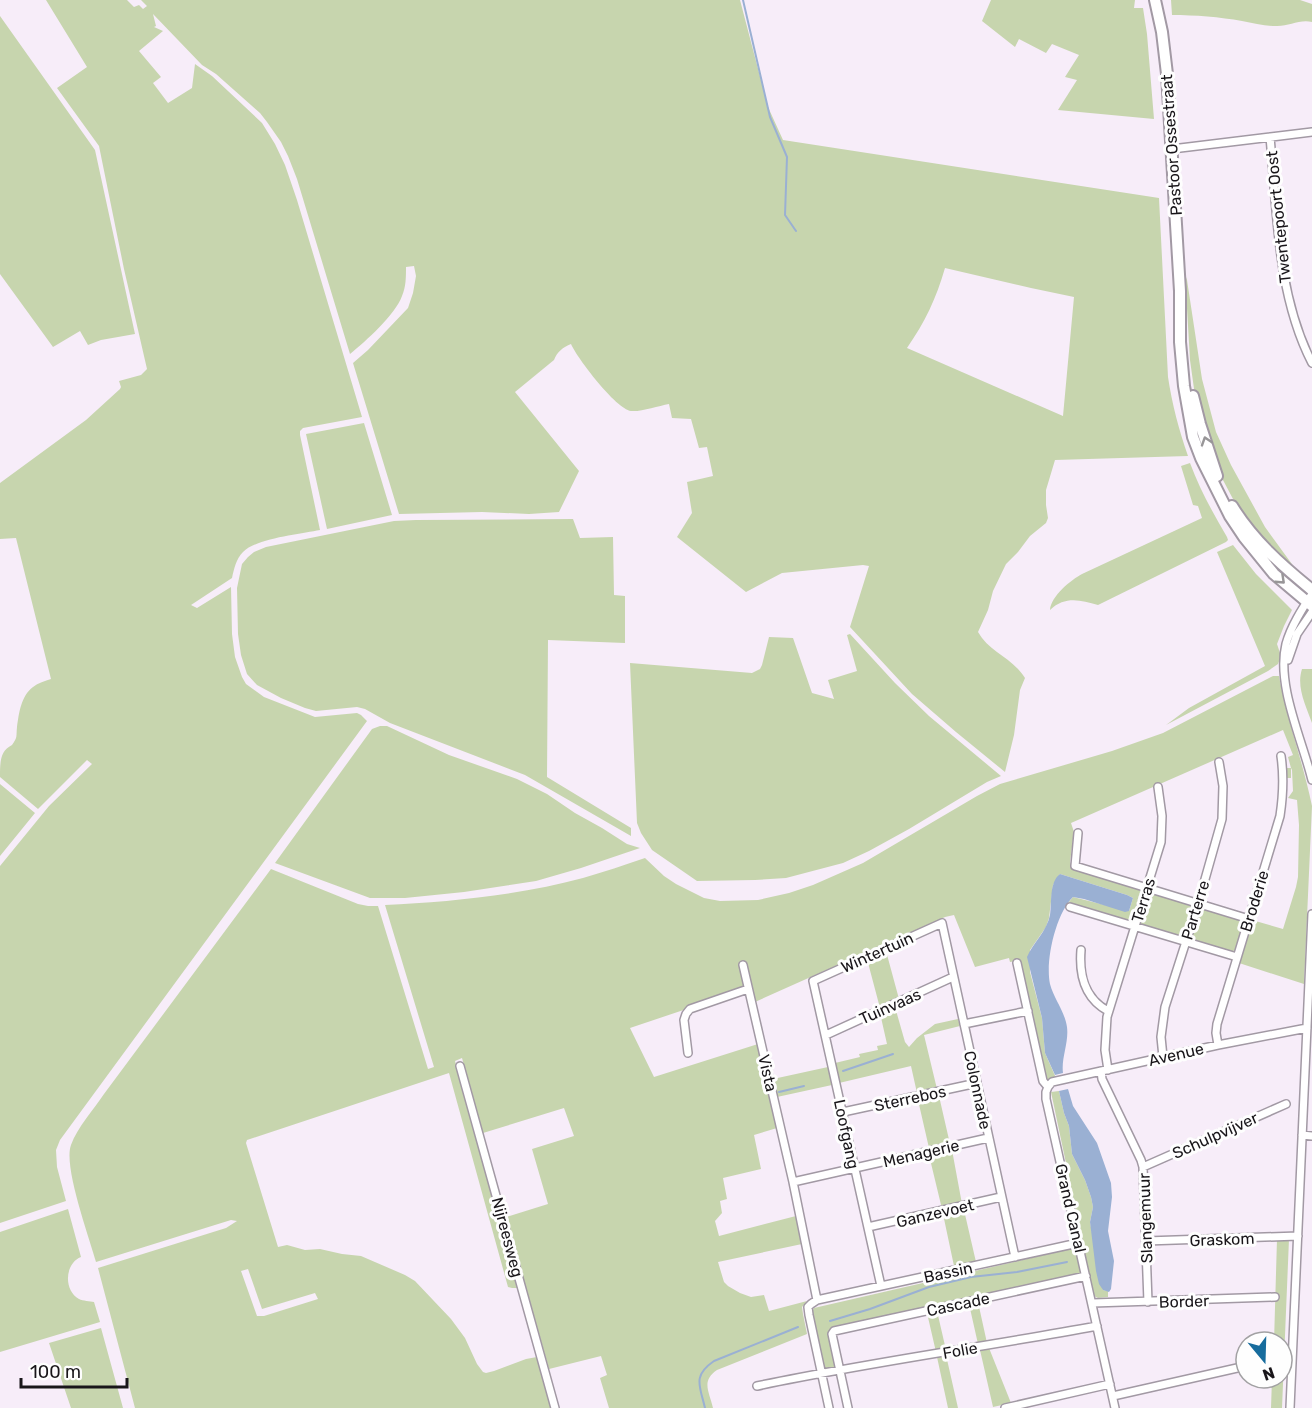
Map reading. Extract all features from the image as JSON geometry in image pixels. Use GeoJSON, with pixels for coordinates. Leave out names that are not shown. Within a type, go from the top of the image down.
{"type":"FeatureCollection","features":[{"type":"Feature","properties":{"kind":"main road","name":"Pastoor Ossestraat"},"geometry":{"type":"LineString","coordinates":[[1155,0],[1167,74],[1180,291],[1179,322],[1182,366],[1196,448],[1230,516],[1244,537],[1274,574],[1311,598]]}},
{"type":"Feature","properties":{"kind":"street","name":"Twentepoort Oost"},"geometry":{"type":"LineString","coordinates":[[1172,149],[1312,132]]}},
{"type":"Feature","properties":{"kind":"street","name":"Twentepoort Oost"},"geometry":{"type":"LineString","coordinates":[[1270,137],[1282,268],[1302,342],[1312,363]]}},
{"type":"Feature","properties":{"kind":"street"},"geometry":{"type":"LineString","coordinates":[[1311,598],[1290,632],[1284,661],[1286,686],[1312,780]]}},
{"type":"Feature","properties":{"kind":"street"},"geometry":{"type":"LineString","coordinates":[[1285,668],[1297,634],[1312,612]]}},
{"type":"Feature","properties":{"kind":"street","name":"Broderie"},"geometry":{"type":"LineString","coordinates":[[1218,1045],[1216,1024],[1280,816],[1283,799],[1281,756]]}},
{"type":"Feature","properties":{"kind":"street","name":"Parterre"},"geometry":{"type":"LineString","coordinates":[[1163,1057],[1161,1037],[1165,1007],[1222,819],[1223,786],[1220,762]]}},
{"type":"Feature","properties":{"kind":"street","name":"Terras"},"geometry":{"type":"LineString","coordinates":[[1105,1070],[1108,1011],[1161,842],[1162,816],[1158,787]]}},
{"type":"Feature","properties":{"kind":"street"},"geometry":{"type":"LineString","coordinates":[[1078,833],[1075,866],[1249,919]]}},
{"type":"Feature","properties":{"kind":"street"},"geometry":{"type":"LineString","coordinates":[[1070,908],[1236,957]]}},
{"type":"Feature","properties":{"kind":"street"},"geometry":{"type":"LineString","coordinates":[[1290,1408],[1312,914]]}},
{"type":"Feature","properties":{"kind":"street","name":"Colonnade"},"geometry":{"type":"LineString","coordinates":[[942,923],[1015,1257]]}},
{"type":"Feature","properties":{"kind":"street","name":"Wintertuin"},"geometry":{"type":"LineString","coordinates":[[813,981],[942,923]]}},
{"type":"Feature","properties":{"kind":"street"},"geometry":{"type":"LineString","coordinates":[[1081,950],[1080,968],[1088,993],[1099,1006],[1108,1011]]}},
{"type":"Feature","properties":{"kind":"street","name":"Grand Canal"},"geometry":{"type":"LineString","coordinates":[[1017,963],[1043,1082],[1048,1086],[1046,1099],[1115,1408]]}},
{"type":"Feature","properties":{"kind":"street","name":"Vista"},"geometry":{"type":"LineString","coordinates":[[743,965],[793,1182],[817,1300]]}},
{"type":"Feature","properties":{"kind":"street","name":"Tuinvaas"},"geometry":{"type":"LineString","coordinates":[[826,1035],[953,977]]}},
{"type":"Feature","properties":{"kind":"street","name":"Loofgang"},"geometry":{"type":"LineString","coordinates":[[813,981],[881,1286]]}},
{"type":"Feature","properties":{"kind":"street"},"geometry":{"type":"LineString","coordinates":[[688,1053],[684,1020],[690,1009],[748,989]]}},
{"type":"Feature","properties":{"kind":"street"},"geometry":{"type":"LineString","coordinates":[[964,1024],[1028,1011]]}},
{"type":"Feature","properties":{"kind":"street","name":"Avenue"},"geometry":{"type":"LineString","coordinates":[[1048,1086],[1052,1083],[1105,1070],[1306,1028]]}},
{"type":"Feature","properties":{"kind":"street","name":"Nijreesweg"},"geometry":{"type":"LineString","coordinates":[[460,1066],[555,1408]]}},
{"type":"Feature","properties":{"kind":"street","name":"Slangemuur"},"geometry":{"type":"LineString","coordinates":[[1105,1070],[1102,1079],[1143,1167],[1148,1302]]}},
{"type":"Feature","properties":{"kind":"street","name":"Sterrebos"},"geometry":{"type":"LineString","coordinates":[[843,1112],[977,1083]]}},
{"type":"Feature","properties":{"kind":"street","name":"Schulpvijver"},"geometry":{"type":"LineString","coordinates":[[1143,1167],[1286,1104]]}},
{"type":"Feature","properties":{"kind":"street"},"geometry":{"type":"LineString","coordinates":[[1302,1135],[1312,1136]]}},
{"type":"Feature","properties":{"kind":"street","name":"Menagerie"},"geometry":{"type":"LineString","coordinates":[[854,1168],[988,1138]]}},
{"type":"Feature","properties":{"kind":"street"},"geometry":{"type":"LineString","coordinates":[[793,1182],[854,1168]]}},
{"type":"Feature","properties":{"kind":"street","name":"Ganzevoet"},"geometry":{"type":"LineString","coordinates":[[868,1227],[1001,1197]]}},
{"type":"Feature","properties":{"kind":"street","name":"Graskom"},"geometry":{"type":"LineString","coordinates":[[1146,1241],[1298,1236]]}},
{"type":"Feature","properties":{"kind":"street","name":"Bassin"},"geometry":{"type":"LineString","coordinates":[[817,1300],[1078,1243]]}},
{"type":"Feature","properties":{"kind":"street","name":"Cascade"},"geometry":{"type":"LineString","coordinates":[[840,1370],[832,1334],[834,1331],[1086,1276]]}},
{"type":"Feature","properties":{"kind":"street","name":"Border"},"geometry":{"type":"LineString","coordinates":[[1093,1303],[1275,1297]]}},
{"type":"Feature","properties":{"kind":"street"},"geometry":{"type":"LineString","coordinates":[[817,1300],[810,1304],[808,1311],[830,1408]]}},
{"type":"Feature","properties":{"kind":"street","name":"Folie"},"geometry":{"type":"LineString","coordinates":[[758,1386],[1097,1326]]}},
{"type":"Feature","properties":{"kind":"street"},"geometry":{"type":"LineString","coordinates":[[1113,1396],[1234,1369]]}},
{"type":"Feature","properties":{"kind":"street"},"geometry":{"type":"LineString","coordinates":[[840,1370],[848,1408]]}},
{"type":"Feature","properties":{"kind":"street"},"geometry":{"type":"LineString","coordinates":[[1005,1408],[1110,1384]]}},
{"type":"Feature","properties":{"kind":"green space"},"geometry":{"type":"Polygon","coordinates":[[[46,0],[127,0],[134,7],[139,5],[143,9],[147,6],[141,0],[740,0],[768,107],[783,140],[1159,198],[1168,377],[1176,417],[1188,456],[1055,460],[1046,490],[1048,518],[1046,523],[1030,536],[1006,564],[978,632],[988,645],[1014,665],[1025,678],[1020,690],[1014,735],[1005,772],[912,694],[850,627],[869,566],[782,573],[746,592],[677,537],[692,513],[687,482],[713,476],[707,447],[699,448],[691,419],[672,418],[669,404],[631,411],[616,402],[598,382],[571,344],[561,350],[554,360],[515,392],[579,471],[559,512],[399,514],[353,363],[408,308],[416,276],[414,266],[406,267],[403,293],[393,311],[372,335],[350,354],[297,179],[281,142],[260,113],[216,74],[202,65],[153,14],[156,26],[154,27],[163,31],[139,51],[161,77],[153,83],[168,103],[192,88],[195,64],[212,76],[262,123],[275,144],[297,200],[362,417],[303,428],[300,431],[320,530],[269,540],[250,547],[239,558],[232,578],[191,605],[197,608],[231,587],[235,657],[246,684],[264,697],[315,717],[357,713],[367,721],[60,1140],[56,1150],[57,1167],[66,1201],[0,1223],[0,866],[49,806],[92,764],[87,760],[38,809],[0,777],[0,767],[5,750],[16,738],[23,700],[33,687],[51,679],[16,538],[0,539],[0,483],[86,420],[120,389],[119,381],[141,375],[147,369],[99,146],[57,88],[87,67],[46,0]],[[945,268],[929,310],[907,348],[1063,416],[1074,297],[945,268]]]}},
{"type":"Feature","properties":{"kind":"green space"},"geometry":{"type":"Polygon","coordinates":[[[991,0],[1135,0],[1134,8],[1143,8],[1154,119],[1058,110],[1077,80],[1065,77],[1079,55],[1052,44],[1046,53],[1019,39],[1015,47],[982,21],[991,0]]]}},
{"type":"Feature","properties":{"kind":"green space"},"geometry":{"type":"Polygon","coordinates":[[[1171,0],[1300,0],[1312,4],[1312,22],[1271,26],[1216,17],[1172,15],[1171,0]]]}},
{"type":"Feature","properties":{"kind":"green space"},"geometry":{"type":"Polygon","coordinates":[[[0,16],[95,150],[135,334],[101,340],[88,345],[80,331],[53,347],[0,274],[0,16]]]}},
{"type":"Feature","properties":{"kind":"green space"},"geometry":{"type":"Polygon","coordinates":[[[1185,274],[1202,379],[1216,432],[1265,527],[1297,571],[1269,547],[1249,522],[1233,499],[1214,463],[1195,396],[1190,360],[1185,274]]]}},
{"type":"Feature","properties":{"kind":"green space"},"geometry":{"type":"Polygon","coordinates":[[[364,423],[392,515],[327,529],[306,434],[364,423]]]}},
{"type":"Feature","properties":{"kind":"green space"},"geometry":{"type":"Polygon","coordinates":[[[1190,463],[1202,492],[1228,540],[1098,605],[1067,601],[1050,610],[1058,594],[1067,584],[1082,574],[1202,518],[1198,506],[1193,505],[1181,466],[1190,463]]]}},
{"type":"Feature","properties":{"kind":"green space"},"geometry":{"type":"Polygon","coordinates":[[[573,519],[580,538],[613,537],[614,595],[625,596],[625,643],[548,640],[547,777],[631,828],[631,836],[525,775],[390,723],[365,709],[357,707],[316,711],[305,708],[257,685],[247,674],[238,634],[237,588],[242,564],[254,552],[266,547],[394,521],[573,519]]]}},
{"type":"Feature","properties":{"kind":"green space"},"geometry":{"type":"Polygon","coordinates":[[[1233,545],[1256,574],[1292,610],[1277,644],[1281,656],[1278,664],[1268,671],[1166,725],[1189,708],[1265,666],[1217,552],[1233,545]]]}},
{"type":"Feature","properties":{"kind":"green space"},"geometry":{"type":"Polygon","coordinates":[[[850,634],[929,716],[1001,776],[869,851],[843,863],[786,878],[697,881],[652,850],[637,823],[630,663],[752,673],[760,669],[762,665],[769,637],[793,638],[812,693],[834,699],[828,680],[857,671],[847,635],[850,634]]]}},
{"type":"Feature","properties":{"kind":"green space"},"geometry":{"type":"Polygon","coordinates":[[[1302,669],[1312,669],[1312,723],[1301,690],[1302,669]]]}},
{"type":"Feature","properties":{"kind":"green space"},"geometry":{"type":"Polygon","coordinates":[[[1273,676],[1279,676],[1312,806],[1304,984],[1239,963],[1252,920],[1283,929],[1298,877],[1297,800],[1288,798],[1293,791],[1292,770],[1288,757],[1293,755],[1283,730],[1071,823],[1074,832],[1070,862],[1072,867],[1137,888],[1141,892],[1133,919],[1127,921],[1068,903],[1073,897],[1129,911],[1133,898],[1127,895],[1060,874],[1053,885],[1046,927],[1030,950],[1030,972],[1042,1018],[1045,1053],[1056,1078],[1047,1081],[1020,960],[1010,962],[1009,958],[975,967],[954,915],[755,1002],[746,963],[740,965],[746,989],[630,1028],[654,1077],[758,1044],[777,1128],[754,1135],[761,1169],[723,1178],[727,1199],[720,1201],[722,1213],[715,1221],[719,1236],[796,1216],[802,1244],[718,1262],[724,1282],[728,1286],[751,1297],[764,1295],[769,1311],[807,1301],[802,1307],[807,1334],[717,1370],[708,1382],[713,1408],[609,1408],[600,1378],[607,1375],[601,1356],[549,1369],[506,1217],[548,1204],[532,1149],[574,1136],[564,1108],[483,1133],[462,1058],[455,1061],[519,1288],[508,1287],[449,1073],[247,1140],[246,1143],[278,1247],[287,1245],[305,1250],[320,1249],[361,1256],[405,1275],[415,1281],[451,1319],[465,1338],[483,1372],[494,1371],[537,1357],[553,1408],[135,1408],[98,1268],[226,1228],[237,1221],[231,1220],[96,1262],[74,1185],[69,1155],[71,1145],[86,1119],[271,869],[358,904],[378,906],[428,1069],[434,1067],[385,905],[459,900],[535,889],[583,878],[645,858],[664,876],[704,898],[720,901],[758,900],[813,885],[863,863],[1000,784],[1112,751],[1163,733],[1273,676]],[[248,1269],[241,1271],[257,1316],[264,1316],[318,1299],[315,1293],[262,1309],[248,1269]]]}},
{"type":"Feature","properties":{"kind":"green space"},"geometry":{"type":"Polygon","coordinates":[[[387,726],[449,755],[517,779],[547,794],[627,844],[640,848],[536,881],[405,898],[370,898],[275,863],[372,729],[387,726]]]}},
{"type":"Feature","properties":{"kind":"green space"},"geometry":{"type":"Polygon","coordinates":[[[1286,768],[1291,768],[1291,778],[1286,778],[1286,768]]]}},
{"type":"Feature","properties":{"kind":"green space"},"geometry":{"type":"Polygon","coordinates":[[[0,784],[35,813],[0,856],[0,784]]]}},
{"type":"Feature","properties":{"kind":"green space"},"geometry":{"type":"Polygon","coordinates":[[[1149,893],[1190,905],[1192,909],[1185,934],[1179,937],[1142,926],[1139,923],[1149,893]]]}},
{"type":"Feature","properties":{"kind":"green space"},"geometry":{"type":"Polygon","coordinates":[[[1198,910],[1242,919],[1244,924],[1235,950],[1229,953],[1191,940],[1198,910]]]}},
{"type":"Feature","properties":{"kind":"green space"},"geometry":{"type":"Polygon","coordinates":[[[886,951],[899,999],[880,1008],[867,959],[886,951]]]}},
{"type":"Feature","properties":{"kind":"green space"},"geometry":{"type":"Polygon","coordinates":[[[895,1007],[905,1042],[909,1047],[935,1024],[958,1019],[960,1026],[924,1035],[937,1089],[917,1093],[911,1066],[839,1083],[835,1075],[835,1063],[860,1057],[859,1054],[878,1050],[877,1046],[887,1044],[880,1013],[895,1007]]]}},
{"type":"Feature","properties":{"kind":"green space"},"geometry":{"type":"Polygon","coordinates":[[[828,1067],[832,1085],[777,1097],[773,1079],[828,1067]]]}},
{"type":"Feature","properties":{"kind":"green space"},"geometry":{"type":"Polygon","coordinates":[[[1059,1091],[1069,1126],[1072,1154],[1091,1197],[1093,1207],[1090,1222],[1103,1290],[1108,1291],[1108,1297],[1094,1296],[1051,1092],[1059,1091]]]}},
{"type":"Feature","properties":{"kind":"green space"},"geometry":{"type":"Polygon","coordinates":[[[939,1096],[950,1144],[929,1148],[918,1100],[939,1096]]]}},
{"type":"Feature","properties":{"kind":"green space"},"geometry":{"type":"Polygon","coordinates":[[[952,1150],[962,1204],[942,1209],[929,1155],[952,1150]]]}},
{"type":"Feature","properties":{"kind":"green space"},"geometry":{"type":"Polygon","coordinates":[[[68,1209],[81,1257],[76,1260],[69,1271],[68,1283],[74,1295],[79,1299],[94,1302],[100,1322],[0,1352],[0,1232],[68,1209]]]}},
{"type":"Feature","properties":{"kind":"green space"},"geometry":{"type":"Polygon","coordinates":[[[964,1210],[976,1262],[954,1266],[943,1214],[964,1210]]]}},
{"type":"Feature","properties":{"kind":"green space"},"geometry":{"type":"Polygon","coordinates":[[[1277,1239],[1289,1239],[1285,1330],[1274,1330],[1277,1239]]]}},
{"type":"Feature","properties":{"kind":"green space"},"geometry":{"type":"Polygon","coordinates":[[[1075,1248],[1081,1273],[833,1328],[829,1333],[837,1368],[825,1370],[812,1312],[814,1308],[1075,1248]]]}},
{"type":"Feature","properties":{"kind":"green space"},"geometry":{"type":"Polygon","coordinates":[[[978,1302],[987,1343],[978,1344],[969,1304],[978,1302]]]}},
{"type":"Feature","properties":{"kind":"green space"},"geometry":{"type":"Polygon","coordinates":[[[937,1311],[946,1350],[936,1352],[927,1313],[937,1311]]]}},
{"type":"Feature","properties":{"kind":"green space"},"geometry":{"type":"Polygon","coordinates":[[[101,1328],[123,1408],[71,1408],[49,1343],[101,1328]]]}},
{"type":"Feature","properties":{"kind":"green space"},"geometry":{"type":"Polygon","coordinates":[[[989,1348],[1011,1403],[993,1407],[980,1350],[989,1348]]]}},
{"type":"Feature","properties":{"kind":"green space"},"geometry":{"type":"Polygon","coordinates":[[[946,1355],[958,1408],[948,1408],[937,1357],[946,1355]]]}},
{"type":"Feature","properties":{"kind":"green space"},"geometry":{"type":"Polygon","coordinates":[[[1272,1390],[1283,1390],[1282,1408],[1271,1408],[1272,1390]]]}},
{"type":"Feature","properties":{"kind":"water"},"geometry":{"type":"Polygon","coordinates":[[[1060,874],[1133,898],[1129,911],[1125,912],[1073,897],[1057,925],[1053,938],[1049,974],[1052,990],[1066,1021],[1067,1033],[1063,1073],[1055,1075],[1045,1053],[1042,1018],[1027,957],[1048,921],[1054,882],[1060,874]]]}},
{"type":"Feature","properties":{"kind":"water"},"geometry":{"type":"Polygon","coordinates":[[[1068,1089],[1073,1106],[1097,1143],[1111,1183],[1112,1197],[1108,1231],[1114,1261],[1109,1292],[1103,1290],[1099,1284],[1090,1222],[1093,1207],[1091,1197],[1072,1154],[1069,1126],[1059,1091],[1068,1089]]]}},
{"type":"Feature","properties":{"kind":"waterway"},"geometry":{"type":"LineString","coordinates":[[743,0],[770,117],[787,157],[785,215],[796,231]]}},
{"type":"Feature","properties":{"kind":"waterway"},"geometry":{"type":"LineString","coordinates":[[843,1071],[893,1054]]}},
{"type":"Feature","properties":{"kind":"waterway"},"geometry":{"type":"LineString","coordinates":[[779,1092],[804,1086]]}},
{"type":"Feature","properties":{"kind":"waterway"},"geometry":{"type":"LineString","coordinates":[[830,1321],[929,1287],[971,1277],[1017,1272],[1067,1262]]}},
{"type":"Feature","properties":{"kind":"waterway"},"geometry":{"type":"LineString","coordinates":[[705,1408],[699,1382],[707,1366],[714,1361],[798,1327]]}}]}
